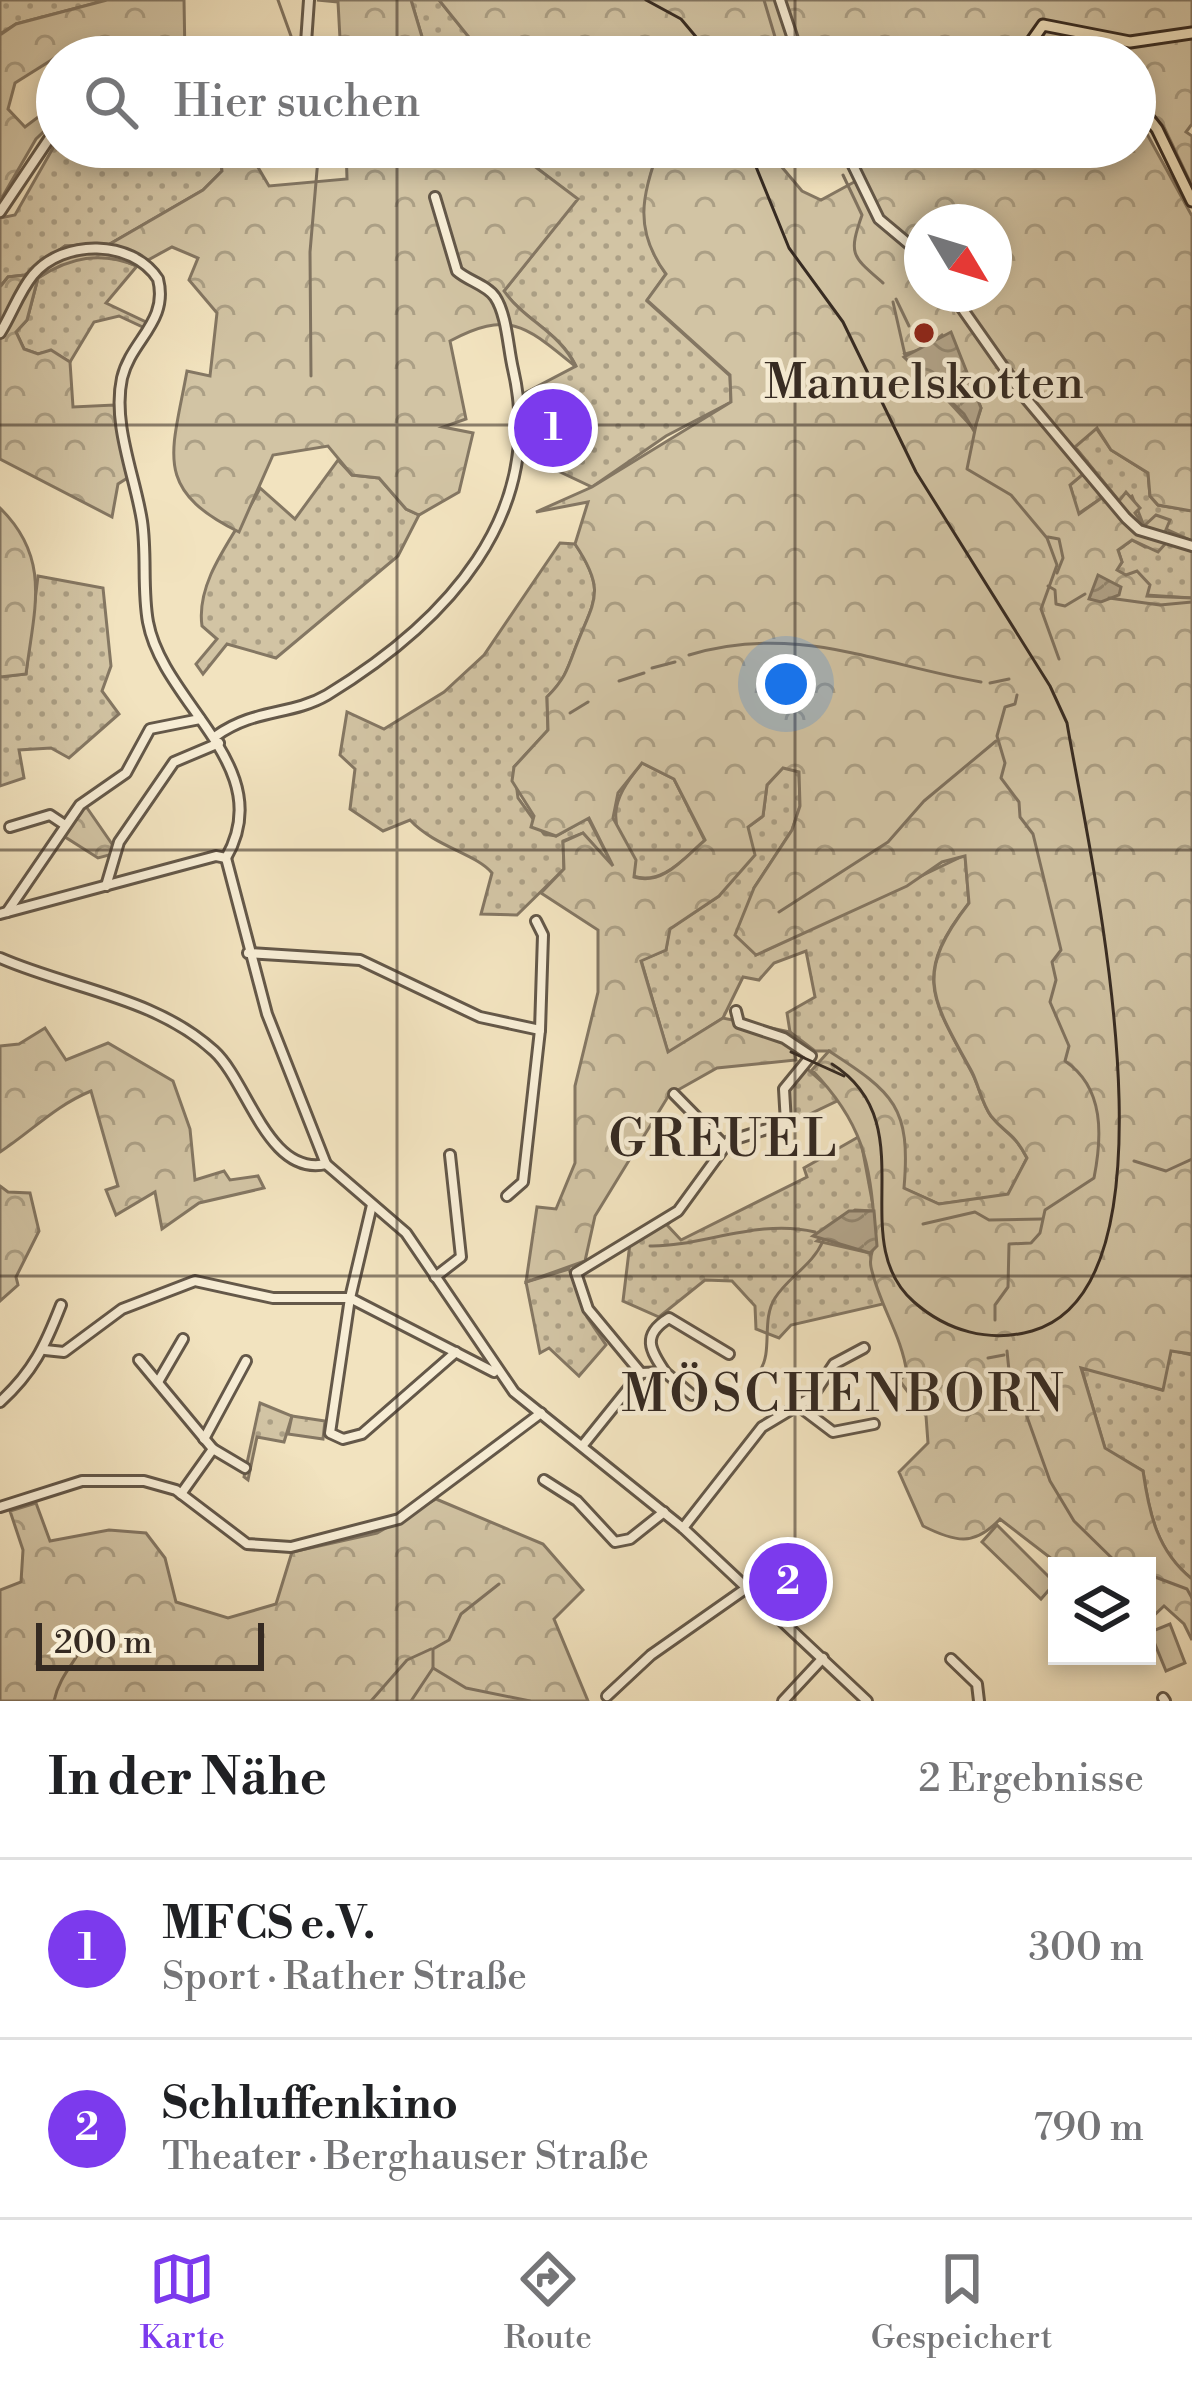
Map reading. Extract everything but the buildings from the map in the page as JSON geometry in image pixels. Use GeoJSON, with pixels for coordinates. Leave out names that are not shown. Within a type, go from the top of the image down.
{"type":"FeatureCollection","features":[{"type":"Feature","properties":{"kind":"main road"},"geometry":{"type":"LineString","coordinates":[[1035,36],[1043,25],[1099,36]]}},
{"type":"Feature","properties":{"kind":"main road"},"geometry":{"type":"LineString","coordinates":[[1156,39],[1192,34]]}},
{"type":"Feature","properties":{"kind":"main road"},"geometry":{"type":"LineString","coordinates":[[1156,128],[1192,201]]}},
{"type":"Feature","properties":{"kind":"street"},"geometry":{"type":"LineString","coordinates":[[305,36],[308,0]]}},
{"type":"Feature","properties":{"kind":"street"},"geometry":{"type":"LineString","coordinates":[[780,0],[792,36]]}},
{"type":"Feature","properties":{"kind":"street"},"geometry":{"type":"LineString","coordinates":[[0,212],[36,158]]}},
{"type":"Feature","properties":{"kind":"street"},"geometry":{"type":"LineString","coordinates":[[854,168],[879,219],[904,240]]}},
{"type":"Feature","properties":{"kind":"street"},"geometry":{"type":"LineString","coordinates":[[106,886],[119,842],[174,762],[217,739],[235,720],[323,697],[423,626],[480,554],[515,488],[524,415],[499,307],[487,290],[458,271],[435,197]]}},
{"type":"Feature","properties":{"kind":"street"},"geometry":{"type":"LineString","coordinates":[[0,333],[35,272],[68,252],[124,253],[142,261],[158,279],[157,318],[124,368],[123,428],[143,524],[152,641],[180,695],[217,739],[241,820],[226,858],[248,952],[326,1164],[406,1233],[500,1375],[683,1528],[867,1701]]}},
{"type":"Feature","properties":{"kind":"street"},"geometry":{"type":"LineString","coordinates":[[965,312],[1023,395],[1126,518],[1139,530],[1192,546]]}},
{"type":"Feature","properties":{"kind":"street"},"geometry":{"type":"LineString","coordinates":[[3,913],[80,805],[126,773],[150,729],[202,718]]}},
{"type":"Feature","properties":{"kind":"street"},"geometry":{"type":"LineString","coordinates":[[10,827],[45,815],[64,825]]}},
{"type":"Feature","properties":{"kind":"street"},"geometry":{"type":"LineString","coordinates":[[3,913],[216,856],[226,858]]}},
{"type":"Feature","properties":{"kind":"street"},"geometry":{"type":"LineString","coordinates":[[507,1196],[523,1182],[540,1030],[543,935],[536,921]]}},
{"type":"Feature","properties":{"kind":"street"},"geometry":{"type":"LineString","coordinates":[[248,952],[360,960],[480,1017],[540,1030]]}},
{"type":"Feature","properties":{"kind":"street"},"geometry":{"type":"LineString","coordinates":[[0,958],[137,1005],[187,1032],[230,1069],[279,1148],[302,1164],[326,1164]]}},
{"type":"Feature","properties":{"kind":"street"},"geometry":{"type":"LineString","coordinates":[[641,1373],[588,1309],[575,1275],[674,1213],[734,1138],[786,1123],[784,1089],[811,1057],[784,1038],[739,1023],[736,1011]]}},
{"type":"Feature","properties":{"kind":"street"},"geometry":{"type":"LineString","coordinates":[[674,1094],[725,1146]]}},
{"type":"Feature","properties":{"kind":"street"},"geometry":{"type":"LineString","coordinates":[[435,1277],[460,1258],[450,1155]]}},
{"type":"Feature","properties":{"kind":"street"},"geometry":{"type":"LineString","coordinates":[[372,1205],[350,1298],[330,1433],[336,1437],[362,1435],[456,1352]]}},
{"type":"Feature","properties":{"kind":"street"},"geometry":{"type":"LineString","coordinates":[[46,1350],[64,1352],[122,1309],[195,1281],[273,1298],[350,1298],[500,1375]]}},
{"type":"Feature","properties":{"kind":"street"},"geometry":{"type":"LineString","coordinates":[[0,1402],[30,1375],[46,1350],[61,1305]]}},
{"type":"Feature","properties":{"kind":"street"},"geometry":{"type":"LineString","coordinates":[[692,1396],[665,1372],[648,1347],[649,1338],[669,1318],[729,1354]]}},
{"type":"Feature","properties":{"kind":"street"},"geometry":{"type":"LineString","coordinates":[[158,1382],[183,1339]]}},
{"type":"Feature","properties":{"kind":"street"},"geometry":{"type":"LineString","coordinates":[[683,1528],[753,1436],[812,1397],[834,1364],[864,1348]]}},
{"type":"Feature","properties":{"kind":"street"},"geometry":{"type":"LineString","coordinates":[[139,1360],[213,1449],[245,1468]]}},
{"type":"Feature","properties":{"kind":"street"},"geometry":{"type":"LineString","coordinates":[[204,1438],[246,1361]]}},
{"type":"Feature","properties":{"kind":"street"},"geometry":{"type":"LineString","coordinates":[[583,1445],[641,1373],[665,1372]]}},
{"type":"Feature","properties":{"kind":"street"},"geometry":{"type":"LineString","coordinates":[[796,1404],[833,1432],[874,1424]]}},
{"type":"Feature","properties":{"kind":"street"},"geometry":{"type":"LineString","coordinates":[[0,1507],[106,1478],[160,1484],[182,1494],[254,1546],[291,1547],[357,1534],[414,1510],[541,1413]]}},
{"type":"Feature","properties":{"kind":"street"},"geometry":{"type":"LineString","coordinates":[[182,1494],[213,1449]]}},
{"type":"Feature","properties":{"kind":"street"},"geometry":{"type":"LineString","coordinates":[[544,1480],[577,1501],[615,1542],[630,1539],[664,1512]]}},
{"type":"Feature","properties":{"kind":"street"},"geometry":{"type":"LineString","coordinates":[[607,1696],[669,1641],[748,1587]]}},
{"type":"Feature","properties":{"kind":"street"},"geometry":{"type":"LineString","coordinates":[[783,1701],[824,1658]]}},
{"type":"Feature","properties":{"kind":"street"},"geometry":{"type":"LineString","coordinates":[[951,1659],[977,1684],[979,1701]]}},
{"type":"Feature","properties":{"kind":"green space"},"geometry":{"type":"Polygon","coordinates":[[[0,0],[107,0],[16,24],[0,34],[0,0]]]}},
{"type":"Feature","properties":{"kind":"green space"},"geometry":{"type":"Polygon","coordinates":[[[107,0],[184,0],[185,36],[36,36],[36,70],[15,83],[8,109],[25,127],[36,119],[36,139],[0,201],[0,35],[16,24],[107,0]]]}},
{"type":"Feature","properties":{"kind":"green space"},"geometry":{"type":"Polygon","coordinates":[[[317,0],[411,0],[422,36],[340,36],[338,2],[317,0]]]}},
{"type":"Feature","properties":{"kind":"green space"},"geometry":{"type":"Polygon","coordinates":[[[411,0],[439,0],[468,36],[422,36],[411,0]]]}},
{"type":"Feature","properties":{"kind":"green space"},"geometry":{"type":"Polygon","coordinates":[[[439,0],[1192,0],[1192,124],[1186,132],[1192,136],[1192,186],[1156,118],[1156,36],[468,36],[439,0]]]}},
{"type":"Feature","properties":{"kind":"green space"},"geometry":{"type":"Polygon","coordinates":[[[1156,150],[1192,216],[1192,511],[1158,505],[1150,496],[1148,473],[1111,450],[1097,428],[1075,447],[1119,501],[1126,492],[1140,508],[1135,513],[1144,526],[1156,515],[1170,520],[1165,532],[1192,541],[1192,550],[1166,543],[1158,552],[1132,540],[1118,550],[1122,562],[1117,570],[1126,575],[1137,571],[1150,585],[1147,596],[1192,598],[1192,1354],[1171,1351],[1163,1390],[1081,1368],[1105,1448],[1143,1471],[1163,1544],[1192,1579],[1192,1640],[1184,1624],[1164,1606],[1156,1614],[1156,1557],[1049,1557],[1000,1519],[973,1538],[945,1536],[923,1526],[899,1472],[928,1443],[926,1416],[899,1380],[907,1374],[904,1360],[871,1267],[873,1206],[860,1143],[842,1107],[812,1070],[829,1051],[869,1079],[894,1105],[904,1138],[904,1188],[939,1204],[1008,1194],[1027,1158],[988,1111],[934,987],[940,950],[969,903],[965,856],[942,862],[907,886],[756,955],[735,935],[754,888],[792,830],[800,806],[799,772],[783,768],[767,785],[763,816],[748,827],[755,855],[719,896],[670,929],[666,950],[641,961],[668,1052],[723,1018],[790,1032],[796,1060],[717,1068],[669,1095],[595,1216],[585,1261],[526,1282],[537,1207],[556,1209],[575,1163],[575,1086],[598,992],[598,930],[541,893],[564,869],[563,842],[583,833],[613,866],[589,818],[556,836],[531,827],[534,816],[512,781],[514,767],[548,730],[547,697],[567,669],[594,597],[591,574],[575,544],[588,502],[536,512],[592,487],[731,402],[730,375],[647,300],[666,274],[645,228],[645,197],[653,168],[783,168],[802,191],[821,200],[856,181],[849,168],[1156,168],[1156,150]],[[942,335],[926,348],[905,354],[974,429],[981,408],[958,352],[942,335]],[[1083,474],[1070,485],[1079,514],[1103,497],[1083,474]],[[642,763],[618,793],[613,818],[636,860],[634,877],[664,874],[705,840],[674,779],[642,763]]]}},
{"type":"Feature","properties":{"kind":"green space"},"geometry":{"type":"Polygon","coordinates":[[[42,168],[222,168],[203,190],[108,245],[65,246],[25,275],[8,277],[0,287],[0,218],[15,215],[42,168]]]}},
{"type":"Feature","properties":{"kind":"green space"},"geometry":{"type":"Polygon","coordinates":[[[258,168],[269,186],[347,179],[347,168],[537,168],[578,199],[504,291],[561,345],[576,367],[517,327],[488,326],[450,341],[466,419],[443,427],[473,433],[459,492],[419,515],[406,509],[379,478],[352,475],[328,446],[273,455],[239,532],[192,500],[175,467],[187,371],[210,376],[217,313],[189,280],[198,258],[172,247],[137,266],[98,258],[74,261],[38,278],[27,320],[16,332],[24,349],[38,354],[51,350],[70,362],[73,407],[114,405],[129,477],[118,484],[112,517],[0,459],[0,287],[8,277],[25,275],[65,246],[108,245],[203,190],[222,171],[258,168]]]}},
{"type":"Feature","properties":{"kind":"green space"},"geometry":{"type":"Polygon","coordinates":[[[536,168],[653,168],[645,213],[650,244],[666,274],[647,301],[730,376],[731,402],[666,436],[592,487],[522,454],[530,406],[521,395],[576,366],[561,344],[504,291],[577,199],[536,168]]]}},
{"type":"Feature","properties":{"kind":"green space"},"geometry":{"type":"Polygon","coordinates":[[[85,257],[117,258],[137,266],[106,303],[148,323],[145,328],[119,316],[94,322],[70,362],[51,351],[38,354],[24,349],[16,332],[27,320],[38,278],[59,264],[85,257]]]}},
{"type":"Feature","properties":{"kind":"green space"},"geometry":{"type":"Polygon","coordinates":[[[1096,428],[1111,450],[1148,473],[1150,496],[1158,505],[1192,511],[1192,541],[1150,522],[1144,526],[1132,496],[1120,502],[1074,446],[1096,428]]]}},
{"type":"Feature","properties":{"kind":"green space"},"geometry":{"type":"Polygon","coordinates":[[[338,460],[352,475],[379,478],[406,509],[419,515],[398,556],[276,658],[227,644],[203,674],[196,664],[217,639],[202,626],[205,590],[260,488],[295,519],[338,460]]]}},
{"type":"Feature","properties":{"kind":"green space"},"geometry":{"type":"Polygon","coordinates":[[[1083,474],[1103,497],[1078,514],[1070,485],[1083,474]]]}},
{"type":"Feature","properties":{"kind":"green space"},"geometry":{"type":"Polygon","coordinates":[[[0,508],[27,546],[36,586],[26,674],[0,677],[0,508]]]}},
{"type":"Feature","properties":{"kind":"green space"},"geometry":{"type":"Polygon","coordinates":[[[1132,540],[1145,547],[1165,543],[1192,550],[1192,598],[1146,595],[1116,571],[1122,562],[1118,550],[1132,540]]]}},
{"type":"Feature","properties":{"kind":"green space"},"geometry":{"type":"Polygon","coordinates":[[[560,543],[575,544],[591,574],[594,597],[567,669],[547,697],[548,730],[514,767],[518,798],[544,834],[556,836],[588,818],[615,870],[583,833],[563,841],[564,869],[517,915],[481,914],[492,873],[485,866],[410,820],[383,831],[350,809],[355,769],[340,755],[347,712],[384,729],[444,692],[484,655],[560,543]]]}},
{"type":"Feature","properties":{"kind":"green space"},"geometry":{"type":"Polygon","coordinates":[[[38,576],[103,588],[111,666],[102,691],[119,714],[69,758],[51,748],[19,750],[24,778],[0,786],[0,677],[26,674],[38,576]]]}},
{"type":"Feature","properties":{"kind":"green space"},"geometry":{"type":"Polygon","coordinates":[[[642,763],[674,779],[705,841],[672,869],[644,878],[633,876],[616,817],[621,793],[642,763]]]}},
{"type":"Feature","properties":{"kind":"green space"},"geometry":{"type":"Polygon","coordinates":[[[783,767],[799,771],[800,806],[792,830],[754,888],[756,955],[965,855],[969,903],[940,950],[934,987],[938,1006],[988,1111],[1027,1158],[1008,1195],[939,1204],[903,1188],[830,1051],[815,1051],[790,1032],[787,1013],[815,997],[806,951],[774,963],[759,980],[743,977],[723,1018],[668,1053],[641,960],[666,950],[669,929],[719,896],[748,827],[763,816],[767,785],[783,767]]]}},
{"type":"Feature","properties":{"kind":"green space"},"geometry":{"type":"Polygon","coordinates":[[[85,805],[112,844],[113,854],[98,858],[62,835],[85,805]]]}},
{"type":"Feature","properties":{"kind":"green space"},"geometry":{"type":"Polygon","coordinates":[[[45,1028],[66,1060],[108,1043],[173,1081],[190,1129],[195,1180],[224,1171],[230,1180],[258,1176],[264,1188],[199,1203],[162,1229],[155,1192],[116,1215],[106,1190],[118,1186],[91,1091],[0,1152],[0,1046],[19,1044],[45,1028]]]}},
{"type":"Feature","properties":{"kind":"green space"},"geometry":{"type":"Polygon","coordinates":[[[804,1066],[841,1099],[789,1124],[787,1089],[804,1066]]]}},
{"type":"Feature","properties":{"kind":"green space"},"geometry":{"type":"Polygon","coordinates":[[[860,1136],[874,1211],[855,1210],[817,1241],[870,1253],[883,1304],[791,1325],[779,1338],[756,1329],[755,1306],[732,1281],[705,1280],[659,1317],[623,1301],[630,1243],[679,1213],[667,1225],[681,1240],[807,1177],[804,1168],[860,1136]]]}},
{"type":"Feature","properties":{"kind":"green space"},"geometry":{"type":"Polygon","coordinates":[[[0,1186],[8,1192],[30,1193],[39,1231],[16,1277],[18,1285],[0,1301],[0,1186]]]}},
{"type":"Feature","properties":{"kind":"green space"},"geometry":{"type":"Polygon","coordinates":[[[569,1269],[587,1317],[606,1345],[579,1376],[549,1348],[540,1353],[526,1282],[569,1269]]]}},
{"type":"Feature","properties":{"kind":"green space"},"geometry":{"type":"Polygon","coordinates":[[[1171,1350],[1192,1355],[1192,1579],[1163,1544],[1143,1471],[1105,1449],[1081,1367],[1162,1390],[1171,1350]]]}},
{"type":"Feature","properties":{"kind":"green space"},"geometry":{"type":"Polygon","coordinates":[[[260,1403],[292,1416],[284,1442],[257,1437],[248,1480],[244,1477],[260,1403]]]}},
{"type":"Feature","properties":{"kind":"green space"},"geometry":{"type":"Polygon","coordinates":[[[292,1416],[325,1421],[323,1439],[288,1434],[292,1416]]]}},
{"type":"Feature","properties":{"kind":"green space"},"geometry":{"type":"Polygon","coordinates":[[[436,1499],[543,1544],[583,1590],[554,1619],[588,1701],[0,1701],[0,1590],[21,1582],[23,1550],[10,1511],[36,1503],[50,1541],[109,1530],[146,1533],[165,1558],[176,1602],[228,1618],[276,1604],[292,1552],[377,1533],[436,1499]]]}},
{"type":"Feature","properties":{"kind":"green space"},"geometry":{"type":"Polygon","coordinates":[[[997,1525],[1048,1576],[1048,1591],[1041,1599],[982,1542],[997,1525]]]}},
{"type":"Feature","properties":{"kind":"green space"},"geometry":{"type":"Polygon","coordinates":[[[1170,1624],[1185,1663],[1166,1671],[1156,1647],[1156,1630],[1170,1624]]]}},
{"type":"Feature","properties":{"kind":"water"},"geometry":{"type":"Polygon","coordinates":[[[951,332],[981,408],[974,431],[964,414],[904,357],[951,332]]]}},
{"type":"Feature","properties":{"kind":"water"},"geometry":{"type":"Polygon","coordinates":[[[1098,575],[1121,587],[1119,595],[1101,602],[1089,599],[1098,575]]]}},
{"type":"Feature","properties":{"kind":"water"},"geometry":{"type":"Polygon","coordinates":[[[849,1211],[874,1211],[877,1246],[870,1253],[813,1236],[849,1211]]]}},
{"type":"Feature","properties":{"kind":"waterway"},"geometry":{"type":"LineString","coordinates":[[278,0],[291,36]]}},
{"type":"Feature","properties":{"kind":"waterway"},"geometry":{"type":"LineString","coordinates":[[764,0],[775,36]]}},
{"type":"Feature","properties":{"kind":"waterway"},"geometry":{"type":"LineString","coordinates":[[311,376],[310,252],[317,168]]}},
{"type":"Feature","properties":{"kind":"waterway"},"geometry":{"type":"LineString","coordinates":[[843,175],[862,215],[856,254],[883,283]]}},
{"type":"Feature","properties":{"kind":"waterway"},"geometry":{"type":"LineString","coordinates":[[896,299],[909,326]]}},
{"type":"Feature","properties":{"kind":"waterway"},"geometry":{"type":"LineString","coordinates":[[893,302],[905,355]]}},
{"type":"Feature","properties":{"kind":"waterway"},"geometry":{"type":"LineString","coordinates":[[976,425],[967,469],[1011,495],[1047,538],[1057,565],[1041,609],[1059,659]]}},
{"type":"Feature","properties":{"kind":"waterway"},"geometry":{"type":"LineString","coordinates":[[1048,537],[1059,539],[1063,558],[1057,573]]}},
{"type":"Feature","properties":{"kind":"waterway"},"geometry":{"type":"LineString","coordinates":[[1048,586],[1055,590],[1056,604],[1065,606],[1085,594]]}},
{"type":"Feature","properties":{"kind":"waterway"},"geometry":{"type":"LineString","coordinates":[[1109,598],[1160,605],[1192,602]]}},
{"type":"Feature","properties":{"kind":"waterway"},"geometry":{"type":"LineString","coordinates":[[689,655],[728,646],[801,645],[981,682]]}},
{"type":"Feature","properties":{"kind":"waterway"},"geometry":{"type":"LineString","coordinates":[[652,668],[675,662]]}},
{"type":"Feature","properties":{"kind":"waterway"},"geometry":{"type":"LineString","coordinates":[[619,681],[644,673]]}},
{"type":"Feature","properties":{"kind":"waterway"},"geometry":{"type":"LineString","coordinates":[[990,683],[1009,679]]}},
{"type":"Feature","properties":{"kind":"waterway"},"geometry":{"type":"LineString","coordinates":[[995,1320],[995,1305],[1008,1287],[1009,1244],[1031,1243],[1040,1233],[1045,1210],[1094,1178],[1099,1130],[1088,1085],[1065,1061],[1069,1046],[1050,1002],[1056,980],[1052,962],[1061,950],[1033,834],[1020,817],[1019,802],[1001,778],[1005,763],[997,736],[1005,707],[1015,704],[1017,695]]}},
{"type":"Feature","properties":{"kind":"waterway"},"geometry":{"type":"LineString","coordinates":[[570,713],[588,702]]}},
{"type":"Feature","properties":{"kind":"waterway"},"geometry":{"type":"LineString","coordinates":[[779,912],[888,842],[924,801],[996,741]]}},
{"type":"Feature","properties":{"kind":"waterway"},"geometry":{"type":"LineString","coordinates":[[1134,1161],[1166,1171],[1192,1159]]}},
{"type":"Feature","properties":{"kind":"waterway","name":"MÖSCHENBORN"},"geometry":{"type":"LineString","coordinates":[[923,1224],[975,1212],[989,1220],[1042,1219]]}},
{"type":"Feature","properties":{"kind":"waterway","name":"MÖSCHENBORN"},"geometry":{"type":"LineString","coordinates":[[650,1246],[772,1228],[815,1232]]}},
{"type":"Feature","properties":{"kind":"waterway"},"geometry":{"type":"LineString","coordinates":[[760,1370],[775,1298],[823,1241]]}},
{"type":"Feature","properties":{"kind":"waterway"},"geometry":{"type":"LineString","coordinates":[[1007,1351],[1012,1400],[1026,1414],[1050,1481],[1074,1521],[1111,1557]]}},
{"type":"Feature","properties":{"kind":"waterway"},"geometry":{"type":"LineString","coordinates":[[988,1358],[1004,1355]]}},
{"type":"Feature","properties":{"kind":"waterway"},"geometry":{"type":"LineString","coordinates":[[1156,1577],[1187,1589],[1192,1598]]}},
{"type":"Feature","properties":{"kind":"waterway"},"geometry":{"type":"LineString","coordinates":[[411,1701],[433,1668],[433,1649],[449,1640],[461,1614],[499,1584]]}},
{"type":"Feature","properties":{"kind":"waterway"},"geometry":{"type":"LineString","coordinates":[[54,1701],[90,1630]]}},
{"type":"Feature","properties":{"kind":"waterway"},"geometry":{"type":"LineString","coordinates":[[371,1701],[407,1660],[431,1649]]}},
{"type":"Feature","properties":{"kind":"waterway"},"geometry":{"type":"LineString","coordinates":[[433,1668],[466,1688],[530,1701]]}},
{"type":"Feature","properties":{"kind":"tram line"},"geometry":{"type":"LineString","coordinates":[[646,0],[681,19],[695,36]]}},
{"type":"Feature","properties":{"kind":"tram line"},"geometry":{"type":"LineString","coordinates":[[757,168],[789,248],[843,322],[916,472],[1050,686],[1067,723],[1107,956],[1117,1055],[1119,1150],[1108,1234],[1080,1297],[1032,1331],[1000,1336],[954,1327],[914,1302],[894,1276],[885,1247],[875,1118],[860,1089],[832,1064]]}},
{"type":"Feature","properties":{"kind":"tram line"},"geometry":{"type":"LineString","coordinates":[[791,1052],[844,1076]]}},
{"type":"Feature","properties":{"kind":"place","name":"Manuelskotten"},"geometry":{"type":"Point","coordinates":[924,333]}},
{"type":"Feature","properties":{"kind":"place","name":"MFCS e.V."},"geometry":{"type":"Point","coordinates":[553,428]}},
{"type":"Feature","properties":{"kind":"place","name":"Schluffenkino"},"geometry":{"type":"Point","coordinates":[788,1582]}},
{"type":"Feature","properties":{"kind":"district","name":"GREUEL"},"geometry":{"type":"Point","coordinates":[724,1138]}},
{"type":"Feature","properties":{"kind":"district","name":"MÖSCHENBORN"},"geometry":{"type":"Point","coordinates":[844,1393]}}]}
